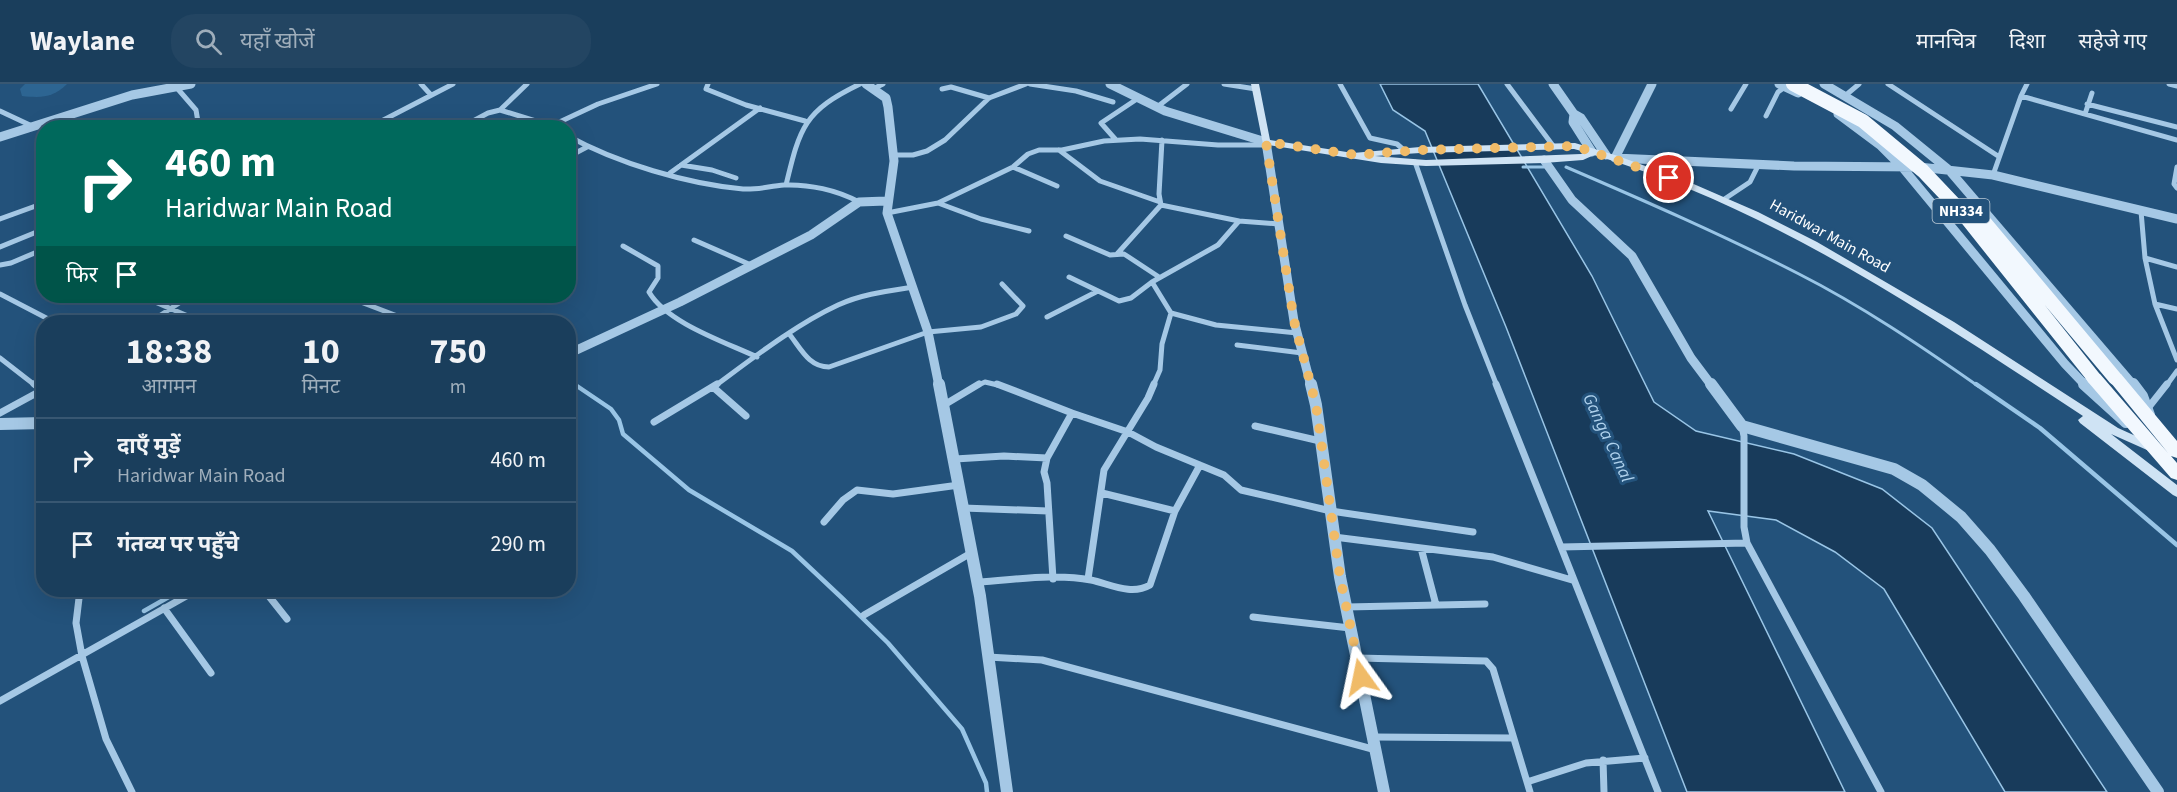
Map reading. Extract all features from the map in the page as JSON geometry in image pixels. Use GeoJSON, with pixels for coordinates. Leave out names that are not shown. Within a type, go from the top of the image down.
{"type":"FeatureCollection","features":[{"type":"Feature","properties":{"kind":"highway","name":"NH334"},"geometry":{"type":"LineString","coordinates":[[1812,84],[1871,116],[1910,145],[1942,175],[2115,378],[2146,420],[2155,450],[2177,474]]}},
{"type":"Feature","properties":{"kind":"highway","name":"NH334"},"geometry":{"type":"LineString","coordinates":[[1786,85],[1863,121],[1923,171],[1960,210],[2094,378],[2146,420],[2176,451]]}},
{"type":"Feature","properties":{"kind":"main road"},"geometry":{"type":"LineString","coordinates":[[1255,87],[1266,143]]}},
{"type":"Feature","properties":{"kind":"main road","name":"Haridwar Main Road"},"geometry":{"type":"LineString","coordinates":[[1266,143],[1421,163],[1540,160],[1583,157],[1592,152]]}},
{"type":"Feature","properties":{"kind":"main road","name":"Haridwar Main Road"},"geometry":{"type":"LineString","coordinates":[[1356,155],[1420,150],[1575,146],[1610,157],[1723,200],[1813,243],[1950,324],[2114,431],[2155,450]]}},
{"type":"Feature","properties":{"kind":"main road","name":"Haridwar Main Road"},"geometry":{"type":"LineString","coordinates":[[2036,381],[2177,492]]}},
{"type":"Feature","properties":{"kind":"main road"},"geometry":{"type":"LineString","coordinates":[[2155,450],[2176,451]]}},
{"type":"Feature","properties":{"kind":"street"},"geometry":{"type":"LineString","coordinates":[[58,120],[162,86],[177,88],[191,84]]}},
{"type":"Feature","properties":{"kind":"street"},"geometry":{"type":"LineString","coordinates":[[421,84],[431,95]]}},
{"type":"Feature","properties":{"kind":"street"},"geometry":{"type":"LineString","coordinates":[[383,120],[453,84]]}},
{"type":"Feature","properties":{"kind":"street"},"geometry":{"type":"LineString","coordinates":[[475,120],[500,110],[527,84]]}},
{"type":"Feature","properties":{"kind":"street"},"geometry":{"type":"LineString","coordinates":[[566,120],[598,104],[657,84]]}},
{"type":"Feature","properties":{"kind":"street"},"geometry":{"type":"LineString","coordinates":[[708,84],[706,89],[805,121]]}},
{"type":"Feature","properties":{"kind":"street"},"geometry":{"type":"LineString","coordinates":[[786,185],[795,147],[805,121],[815,109],[837,94],[861,84]]}},
{"type":"Feature","properties":{"kind":"street"},"geometry":{"type":"LineString","coordinates":[[893,155],[920,154],[935,147],[989,98],[1028,84],[1076,91],[1113,102]]}},
{"type":"Feature","properties":{"kind":"street"},"geometry":{"type":"LineString","coordinates":[[1110,84],[1137,99],[1266,143]]}},
{"type":"Feature","properties":{"kind":"street"},"geometry":{"type":"LineString","coordinates":[[1157,106],[1187,84]]}},
{"type":"Feature","properties":{"kind":"street"},"geometry":{"type":"LineString","coordinates":[[1224,84],[1255,87]]}},
{"type":"Feature","properties":{"kind":"street"},"geometry":{"type":"LineString","coordinates":[[1340,84],[1370,138],[1397,144],[1405,151]]}},
{"type":"Feature","properties":{"kind":"street"},"geometry":{"type":"LineString","coordinates":[[1507,84],[1554,147]]}},
{"type":"Feature","properties":{"kind":"street"},"geometry":{"type":"LineString","coordinates":[[1553,84],[1574,114],[1581,118],[1610,157]]}},
{"type":"Feature","properties":{"kind":"street"},"geometry":{"type":"LineString","coordinates":[[1610,157],[1652,84]]}},
{"type":"Feature","properties":{"kind":"street"},"geometry":{"type":"LineString","coordinates":[[1731,109],[1746,84]]}},
{"type":"Feature","properties":{"kind":"street"},"geometry":{"type":"LineString","coordinates":[[1824,84],[1846,95],[1894,126],[1949,170],[2129,378],[2146,420]]}},
{"type":"Feature","properties":{"kind":"street"},"geometry":{"type":"LineString","coordinates":[[1846,95],[1859,84]]}},
{"type":"Feature","properties":{"kind":"street"},"geometry":{"type":"LineString","coordinates":[[1888,84],[1998,156]]}},
{"type":"Feature","properties":{"kind":"street"},"geometry":{"type":"LineString","coordinates":[[1993,175],[1998,156],[2027,84]]}},
{"type":"Feature","properties":{"kind":"street"},"geometry":{"type":"LineString","coordinates":[[2169,84],[2177,86]]}},
{"type":"Feature","properties":{"kind":"street"},"geometry":{"type":"LineString","coordinates":[[1766,116],[1778,92],[1786,85],[1848,120],[1881,146],[1902,167],[2065,364],[2095,395],[2146,420]]}},
{"type":"Feature","properties":{"kind":"street"},"geometry":{"type":"LineString","coordinates":[[874,86],[886,98],[890,115],[895,172],[887,207],[928,332],[956,459],[977,582],[1007,792]]}},
{"type":"Feature","properties":{"kind":"street"},"geometry":{"type":"LineString","coordinates":[[942,88],[951,87],[989,98]]}},
{"type":"Feature","properties":{"kind":"street"},"geometry":{"type":"LineString","coordinates":[[177,88],[196,110],[198,120]]}},
{"type":"Feature","properties":{"kind":"street"},"geometry":{"type":"LineString","coordinates":[[2085,114],[2092,93]]}},
{"type":"Feature","properties":{"kind":"street"},"geometry":{"type":"LineString","coordinates":[[2021,96],[2177,140]]}},
{"type":"Feature","properties":{"kind":"street"},"geometry":{"type":"LineString","coordinates":[[1116,140],[1101,123],[1137,99]]}},
{"type":"Feature","properties":{"kind":"street"},"geometry":{"type":"LineString","coordinates":[[2087,104],[2177,127]]}},
{"type":"Feature","properties":{"kind":"street"},"geometry":{"type":"LineString","coordinates":[[670,173],[760,108]]}},
{"type":"Feature","properties":{"kind":"street"},"geometry":{"type":"LineString","coordinates":[[500,110],[534,120]]}},
{"type":"Feature","properties":{"kind":"street"},"geometry":{"type":"LineString","coordinates":[[0,111],[32,127]]}},
{"type":"Feature","properties":{"kind":"street"},"geometry":{"type":"LineString","coordinates":[[1574,114],[1573,122],[1592,152]]}},
{"type":"Feature","properties":{"kind":"street"},"geometry":{"type":"LineString","coordinates":[[0,138],[36,127]]}},
{"type":"Feature","properties":{"kind":"street"},"geometry":{"type":"LineString","coordinates":[[576,141],[587,147],[670,173],[742,189],[786,185],[847,195],[859,202],[887,207],[938,203],[1013,167],[1032,152],[1046,149],[1059,150],[1116,140],[1162,140],[1218,145],[1266,143]]}},
{"type":"Feature","properties":{"kind":"street"},"geometry":{"type":"LineString","coordinates":[[1117,254],[1161,203],[1162,140]]}},
{"type":"Feature","properties":{"kind":"street"},"geometry":{"type":"LineString","coordinates":[[1266,143],[1297,333],[1316,405],[1346,607],[1384,792]]}},
{"type":"Feature","properties":{"kind":"street"},"geometry":{"type":"LineString","coordinates":[[576,153],[587,147]]}},
{"type":"Feature","properties":{"kind":"street"},"geometry":{"type":"LineString","coordinates":[[1059,150],[1100,181],[1161,203],[1239,221],[1279,224]]}},
{"type":"Feature","properties":{"kind":"street"},"geometry":{"type":"LineString","coordinates":[[1610,157],[1949,170],[1993,175],[2177,219]]}},
{"type":"Feature","properties":{"kind":"street"},"geometry":{"type":"LineString","coordinates":[[1540,160],[1572,200],[1632,256],[1691,358],[1743,431],[1744,527],[1748,543],[1881,792]]}},
{"type":"Feature","properties":{"kind":"street"},"geometry":{"type":"LineString","coordinates":[[1421,163],[1465,305],[1572,580],[1658,792]]}},
{"type":"Feature","properties":{"kind":"street"},"geometry":{"type":"LineString","coordinates":[[1723,200],[1749,185],[1758,174],[1759,164]]}},
{"type":"Feature","properties":{"kind":"street"},"geometry":{"type":"LineString","coordinates":[[680,165],[712,170],[736,178]]}},
{"type":"Feature","properties":{"kind":"street"},"geometry":{"type":"LineString","coordinates":[[1013,167],[1057,186]]}},
{"type":"Feature","properties":{"kind":"street"},"geometry":{"type":"LineString","coordinates":[[2177,167],[2174,183],[2177,188]]}},
{"type":"Feature","properties":{"kind":"street"},"geometry":{"type":"LineString","coordinates":[[576,350],[752,266],[811,235],[859,202]]}},
{"type":"Feature","properties":{"kind":"street"},"geometry":{"type":"LineString","coordinates":[[938,203],[981,219],[1029,231]]}},
{"type":"Feature","properties":{"kind":"street"},"geometry":{"type":"LineString","coordinates":[[0,219],[36,206]]}},
{"type":"Feature","properties":{"kind":"street"},"geometry":{"type":"LineString","coordinates":[[2141,210],[2145,258],[2155,304],[2177,360]]}},
{"type":"Feature","properties":{"kind":"street"},"geometry":{"type":"LineString","coordinates":[[1069,277],[1115,301],[1123,300],[1218,245],[1239,221]]}},
{"type":"Feature","properties":{"kind":"street"},"geometry":{"type":"LineString","coordinates":[[0,247],[36,232]]}},
{"type":"Feature","properties":{"kind":"street"},"geometry":{"type":"LineString","coordinates":[[1066,236],[1110,255],[1130,257],[1160,277]]}},
{"type":"Feature","properties":{"kind":"street"},"geometry":{"type":"LineString","coordinates":[[694,240],[752,266]]}},
{"type":"Feature","properties":{"kind":"street"},"geometry":{"type":"LineString","coordinates":[[623,246],[658,266],[658,278],[649,292],[653,300],[683,322],[757,357]]}},
{"type":"Feature","properties":{"kind":"street"},"geometry":{"type":"LineString","coordinates":[[0,266],[11,264],[36,253]]}},
{"type":"Feature","properties":{"kind":"street"},"geometry":{"type":"LineString","coordinates":[[2145,258],[2177,267]]}},
{"type":"Feature","properties":{"kind":"street"},"geometry":{"type":"LineString","coordinates":[[1152,282],[1171,313],[1216,325],[1297,333]]}},
{"type":"Feature","properties":{"kind":"street"},"geometry":{"type":"LineString","coordinates":[[790,335],[812,362],[823,368],[928,332],[981,327],[1021,311],[1023,306],[1002,284]]}},
{"type":"Feature","properties":{"kind":"street"},"geometry":{"type":"LineString","coordinates":[[654,422],[713,387],[824,313],[849,300],[914,287]]}},
{"type":"Feature","properties":{"kind":"street"},"geometry":{"type":"LineString","coordinates":[[1047,317],[1096,291]]}},
{"type":"Feature","properties":{"kind":"street"},"geometry":{"type":"LineString","coordinates":[[0,294],[40,315]]}},
{"type":"Feature","properties":{"kind":"street"},"geometry":{"type":"LineString","coordinates":[[157,303],[185,315]]}},
{"type":"Feature","properties":{"kind":"street"},"geometry":{"type":"LineString","coordinates":[[161,315],[179,303]]}},
{"type":"Feature","properties":{"kind":"street"},"geometry":{"type":"LineString","coordinates":[[363,303],[395,315]]}},
{"type":"Feature","properties":{"kind":"street"},"geometry":{"type":"LineString","coordinates":[[2155,304],[2177,309]]}},
{"type":"Feature","properties":{"kind":"street"},"geometry":{"type":"LineString","coordinates":[[1088,579],[1107,463],[1148,398],[1160,370],[1162,344],[1171,313]]}},
{"type":"Feature","properties":{"kind":"street"},"geometry":{"type":"LineString","coordinates":[[1237,345],[1302,353]]}},
{"type":"Feature","properties":{"kind":"street"},"geometry":{"type":"LineString","coordinates":[[0,358],[36,384]]}},
{"type":"Feature","properties":{"kind":"street"},"geometry":{"type":"LineString","coordinates":[[2146,420],[2177,371]]}},
{"type":"Feature","properties":{"kind":"street"},"geometry":{"type":"LineString","coordinates":[[944,405],[982,384],[991,382],[1030,397],[1046,400],[1072,413],[1128,432],[1229,477],[1241,490],[1331,511],[1473,532]]}},
{"type":"Feature","properties":{"kind":"street"},"geometry":{"type":"LineString","coordinates":[[713,387],[746,416]]}},
{"type":"Feature","properties":{"kind":"street"},"geometry":{"type":"LineString","coordinates":[[0,413],[36,393]]}},
{"type":"Feature","properties":{"kind":"street"},"geometry":{"type":"LineString","coordinates":[[1053,579],[1047,483],[1044,472],[1047,458],[1072,413]]}},
{"type":"Feature","properties":{"kind":"street"},"geometry":{"type":"LineString","coordinates":[[0,424],[36,423]]}},
{"type":"Feature","properties":{"kind":"street"},"geometry":{"type":"LineString","coordinates":[[1255,426],[1321,441]]}},
{"type":"Feature","properties":{"kind":"street"},"geometry":{"type":"LineString","coordinates":[[1743,431],[1894,469],[1922,485],[1961,517],[1990,550],[2024,596],[2158,792]]}},
{"type":"Feature","properties":{"kind":"street"},"geometry":{"type":"LineString","coordinates":[[956,459],[1004,456],[1047,458]]}},
{"type":"Feature","properties":{"kind":"street"},"geometry":{"type":"LineString","coordinates":[[977,582],[1088,579],[1136,590],[1146,589],[1150,585],[1175,511],[1200,465]]}},
{"type":"Feature","properties":{"kind":"street"},"geometry":{"type":"LineString","coordinates":[[824,522],[850,494],[859,489],[868,489],[879,494],[897,494],[959,485]]}},
{"type":"Feature","properties":{"kind":"street"},"geometry":{"type":"LineString","coordinates":[[1102,493],[1175,511]]}},
{"type":"Feature","properties":{"kind":"street"},"geometry":{"type":"LineString","coordinates":[[963,508],[1048,511]]}},
{"type":"Feature","properties":{"kind":"street"},"geometry":{"type":"LineString","coordinates":[[1334,537],[1502,558],[1572,580]]}},
{"type":"Feature","properties":{"kind":"street"},"geometry":{"type":"LineString","coordinates":[[1561,547],[1748,543]]}},
{"type":"Feature","properties":{"kind":"street"},"geometry":{"type":"LineString","coordinates":[[1421,548],[1436,605]]}},
{"type":"Feature","properties":{"kind":"street"},"geometry":{"type":"LineString","coordinates":[[864,615],[971,553]]}},
{"type":"Feature","properties":{"kind":"street"},"geometry":{"type":"LineString","coordinates":[[79,597],[76,623],[82,656],[106,739],[132,792]]}},
{"type":"Feature","properties":{"kind":"street"},"geometry":{"type":"LineString","coordinates":[[0,701],[82,656],[164,608],[178,597]]}},
{"type":"Feature","properties":{"kind":"street"},"geometry":{"type":"LineString","coordinates":[[270,597],[287,619]]}},
{"type":"Feature","properties":{"kind":"street"},"geometry":{"type":"LineString","coordinates":[[1346,607],[1485,604]]}},
{"type":"Feature","properties":{"kind":"street"},"geometry":{"type":"LineString","coordinates":[[164,608],[212,673]]}},
{"type":"Feature","properties":{"kind":"street"},"geometry":{"type":"LineString","coordinates":[[1252,617],[1350,628]]}},
{"type":"Feature","properties":{"kind":"street"},"geometry":{"type":"LineString","coordinates":[[987,657],[1042,660],[1376,750]]}},
{"type":"Feature","properties":{"kind":"street"},"geometry":{"type":"LineString","coordinates":[[1356,658],[1486,661],[1493,669],[1530,792]]}},
{"type":"Feature","properties":{"kind":"street"},"geometry":{"type":"LineString","coordinates":[[1373,737],[1513,738]]}},
{"type":"Feature","properties":{"kind":"street"},"geometry":{"type":"LineString","coordinates":[[1527,782],[1586,763],[1645,758]]}},
{"type":"Feature","properties":{"kind":"street"},"geometry":{"type":"LineString","coordinates":[[1603,760],[1604,792]]}},
{"type":"Feature","properties":{"kind":"shaded area"},"geometry":{"type":"Polygon","coordinates":[[[25,84],[67,84],[57,92],[35,97],[22,96],[20,89],[25,84]]]}},
{"type":"Feature","properties":{"kind":"water","name":"Ganga Canal"},"geometry":{"type":"Polygon","coordinates":[[[1380,84],[1478,84],[1592,276],[1654,402],[1696,431],[1794,454],[1882,489],[1932,528],[2107,792],[2005,792],[1884,589],[1835,552],[1776,520],[1708,511],[1845,792],[1687,792],[1506,327],[1425,131],[1393,110],[1380,84]]]}},
{"type":"Feature","properties":{"kind":"waterway"},"geometry":{"type":"LineString","coordinates":[[1523,167],[1544,167]]}},
{"type":"Feature","properties":{"kind":"waterway"},"geometry":{"type":"LineString","coordinates":[[1566,167],[1713,232],[1822,286],[1891,327],[1978,386]]}},
{"type":"Feature","properties":{"kind":"waterway"},"geometry":{"type":"LineString","coordinates":[[1976,384],[2040,428],[2177,545]]}},
{"type":"Feature","properties":{"kind":"waterway"},"geometry":{"type":"LineString","coordinates":[[576,385],[611,409],[619,420],[623,434],[689,490],[792,551],[888,643],[962,729],[986,783],[987,792]]}},
{"type":"Feature","properties":{"kind":"waterway"},"geometry":{"type":"LineString","coordinates":[[144,611],[169,597]]}},
{"type":"Feature","properties":{"kind":"route"},"geometry":{"type":"LineString","coordinates":[[1361,677],[1340,577],[1316,405],[1294,321],[1266,142],[1356,155],[1420,150],[1575,146],[1669,178]]}}]}
